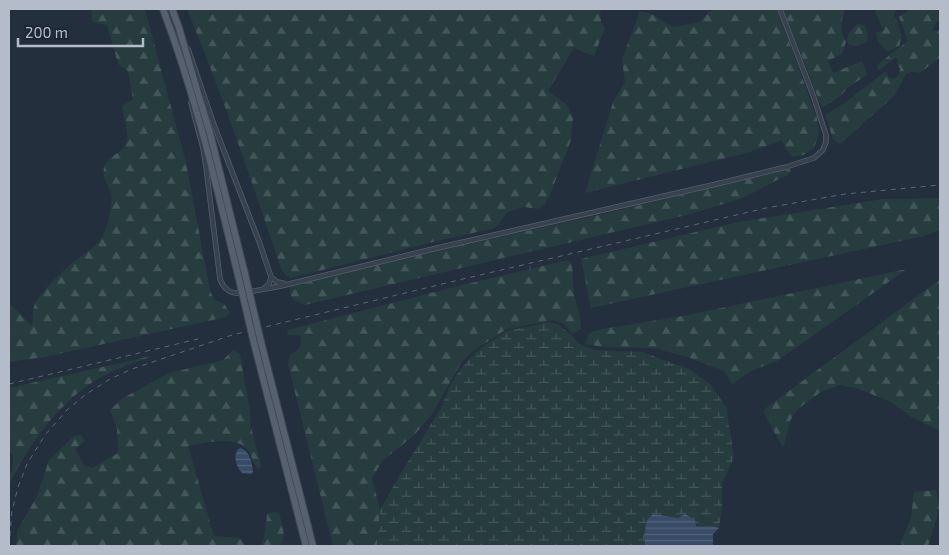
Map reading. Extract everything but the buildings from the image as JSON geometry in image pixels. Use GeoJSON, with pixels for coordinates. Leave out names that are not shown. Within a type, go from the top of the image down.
{"type":"FeatureCollection","features":[{"type":"Feature","properties":{"kind":"main road"},"geometry":{"type":"LineString","coordinates":[[163,9],[184,66],[241,274],[306,546]]}},
{"type":"Feature","properties":{"kind":"main road"},"geometry":{"type":"LineString","coordinates":[[172,9],[211,137],[241,274]]}},
{"type":"Feature","properties":{"kind":"main road"},"geometry":{"type":"LineString","coordinates":[[258,342],[313,546]]}},
{"type":"Feature","properties":{"kind":"street"},"geometry":{"type":"LineString","coordinates":[[171,31],[203,148],[220,279],[225,288],[232,293],[240,294],[759,174],[814,158],[823,150],[826,134],[780,9]]}},
{"type":"Feature","properties":{"kind":"street"},"geometry":{"type":"LineString","coordinates":[[179,28],[271,277],[280,284],[300,281]]}},
{"type":"Feature","properties":{"kind":"street"},"geometry":{"type":"LineString","coordinates":[[256,291],[268,286],[271,277]]}},
{"type":"Feature","properties":{"kind":"green space"},"geometry":{"type":"Polygon","coordinates":[[[91,9],[145,9],[186,163],[210,290],[214,300],[224,304],[229,314],[226,317],[45,357],[9,362],[9,304],[32,326],[34,306],[37,299],[67,268],[100,241],[110,215],[112,197],[104,175],[104,168],[106,163],[126,144],[126,128],[122,106],[133,99],[128,71],[118,64],[107,25],[92,21],[91,9]]]}},
{"type":"Feature","properties":{"kind":"green space"},"geometry":{"type":"Polygon","coordinates":[[[187,9],[600,9],[601,22],[605,28],[594,56],[574,48],[548,91],[567,105],[573,118],[571,140],[549,197],[539,209],[524,207],[508,212],[495,228],[291,278],[286,276],[281,269],[236,138],[187,9]]]}},
{"type":"Feature","properties":{"kind":"green space"},"geometry":{"type":"Polygon","coordinates":[[[713,9],[777,9],[817,118],[819,133],[814,148],[803,155],[792,157],[782,140],[750,152],[585,193],[613,102],[625,82],[622,59],[640,11],[654,15],[674,27],[699,22],[713,9]]]}},
{"type":"Feature","properties":{"kind":"green space"},"geometry":{"type":"Polygon","coordinates":[[[783,9],[845,9],[841,26],[846,42],[842,54],[828,61],[833,73],[862,61],[867,75],[822,108],[783,9]]]}},
{"type":"Feature","properties":{"kind":"green space"},"geometry":{"type":"Polygon","coordinates":[[[877,9],[897,9],[894,14],[902,36],[899,46],[887,52],[878,41],[876,33],[883,30],[875,13],[877,9]]]}},
{"type":"Feature","properties":{"kind":"green space"},"geometry":{"type":"Polygon","coordinates":[[[911,9],[940,9],[940,20],[935,24],[932,31],[940,30],[939,58],[920,73],[911,72],[906,74],[894,96],[840,144],[833,139],[825,115],[843,104],[886,71],[888,77],[894,79],[898,76],[900,69],[896,57],[878,71],[877,65],[908,41],[899,17],[911,9]]]}},
{"type":"Feature","properties":{"kind":"green space"},"geometry":{"type":"Polygon","coordinates":[[[857,24],[865,25],[868,36],[867,42],[856,46],[849,45],[847,39],[849,33],[857,24]]]}},
{"type":"Feature","properties":{"kind":"green space"},"geometry":{"type":"Polygon","coordinates":[[[790,169],[791,173],[743,198],[686,215],[305,305],[295,301],[290,294],[290,287],[377,264],[582,219],[790,169]]]}},
{"type":"Feature","properties":{"kind":"green space"},"geometry":{"type":"Polygon","coordinates":[[[940,198],[940,230],[924,236],[591,308],[581,259],[738,222],[883,199],[940,198]]]}},
{"type":"Feature","properties":{"kind":"green space"},"geometry":{"type":"Polygon","coordinates":[[[568,260],[572,263],[574,294],[581,329],[573,334],[562,323],[552,320],[507,329],[473,351],[461,363],[432,414],[416,433],[383,460],[372,478],[380,510],[377,546],[333,546],[288,364],[290,355],[300,348],[300,335],[287,335],[288,330],[568,260]]]}},
{"type":"Feature","properties":{"kind":"green space"},"geometry":{"type":"Polygon","coordinates":[[[907,269],[777,361],[751,371],[732,384],[724,371],[687,357],[654,348],[604,347],[585,344],[589,333],[602,329],[683,316],[907,269]]]}},
{"type":"Feature","properties":{"kind":"green space"},"geometry":{"type":"Polygon","coordinates":[[[939,280],[940,431],[911,417],[891,402],[859,389],[840,385],[822,391],[798,409],[791,419],[783,448],[764,413],[766,408],[939,280]]]}},
{"type":"Feature","properties":{"kind":"green space"},"geometry":{"type":"Polygon","coordinates":[[[549,322],[558,324],[579,344],[594,350],[642,352],[689,369],[710,384],[726,407],[734,457],[722,484],[722,509],[719,528],[714,526],[704,528],[678,518],[653,514],[647,520],[644,536],[645,546],[377,546],[380,510],[441,408],[449,388],[459,371],[474,354],[507,331],[549,322]]]}},
{"type":"Feature","properties":{"kind":"green space"},"geometry":{"type":"Polygon","coordinates":[[[233,350],[240,354],[251,427],[261,466],[259,469],[248,450],[243,445],[236,443],[220,441],[188,446],[214,536],[240,538],[246,546],[16,546],[17,531],[37,496],[49,460],[74,436],[81,435],[85,441],[75,449],[84,465],[92,468],[118,453],[117,429],[110,410],[123,398],[169,373],[223,360],[233,350]]]}},
{"type":"Feature","properties":{"kind":"green space"},"geometry":{"type":"Polygon","coordinates":[[[151,356],[113,371],[79,392],[55,415],[34,441],[9,485],[13,455],[9,452],[9,388],[151,356]]]}},
{"type":"Feature","properties":{"kind":"green space"},"geometry":{"type":"Polygon","coordinates":[[[936,490],[940,507],[928,546],[903,546],[901,542],[911,518],[914,492],[936,490]]]}},
{"type":"Feature","properties":{"kind":"green space"},"geometry":{"type":"Polygon","coordinates":[[[275,512],[279,513],[283,526],[284,535],[282,542],[279,546],[258,546],[261,545],[265,533],[267,515],[275,512]]]}},
{"type":"Feature","properties":{"kind":"water"},"geometry":{"type":"Polygon","coordinates":[[[241,448],[247,452],[250,458],[253,472],[251,474],[242,473],[238,467],[235,458],[238,449],[241,448]]]}},
{"type":"Feature","properties":{"kind":"water"},"geometry":{"type":"Polygon","coordinates":[[[653,514],[678,518],[685,514],[695,520],[696,526],[719,528],[713,534],[713,546],[645,546],[644,536],[647,520],[653,514]]]}},
{"type":"Feature","properties":{"kind":"waterway"},"geometry":{"type":"LineString","coordinates":[[530,266],[530,271]]}},
{"type":"Feature","properties":{"kind":"railway"},"geometry":{"type":"LineString","coordinates":[[9,546],[12,511],[18,487],[27,464],[45,435],[67,410],[85,395],[110,379],[132,369],[232,335],[766,208],[845,194],[940,185]]}},
{"type":"Feature","properties":{"kind":"railway"},"geometry":{"type":"LineString","coordinates":[[9,384],[198,339]]}}]}
